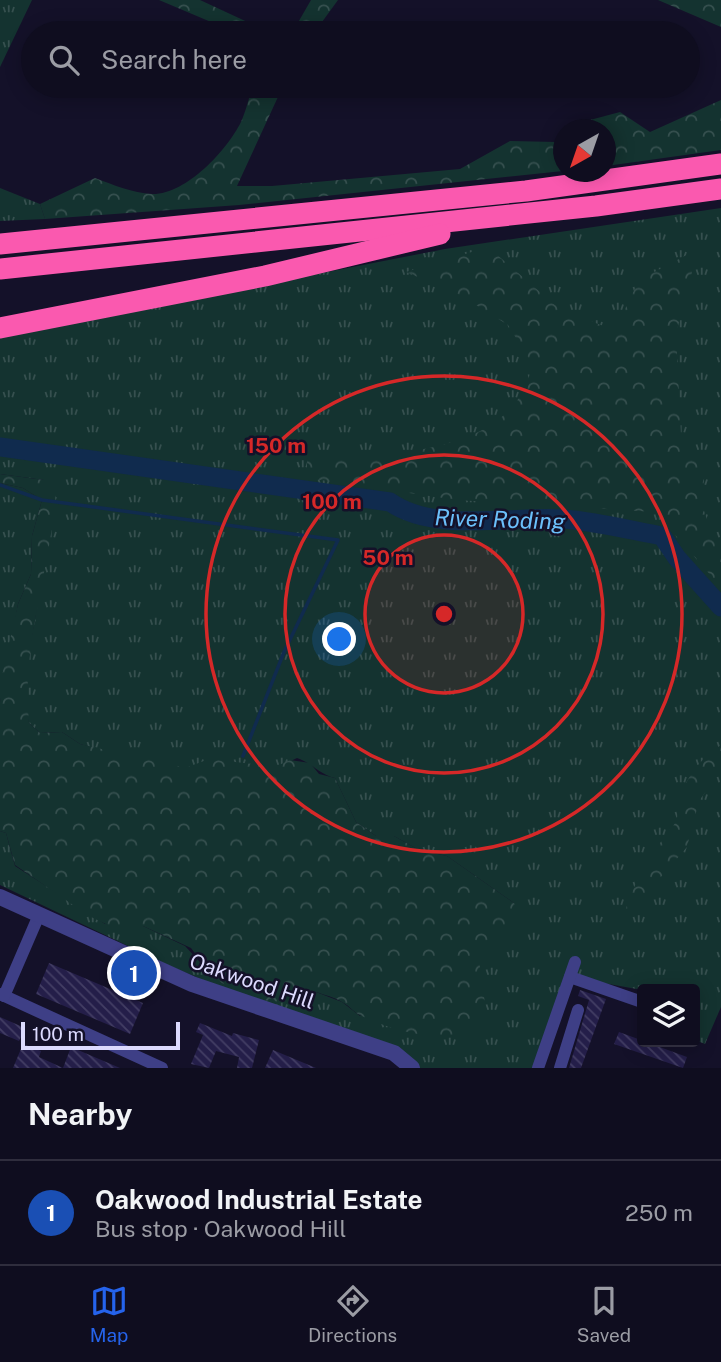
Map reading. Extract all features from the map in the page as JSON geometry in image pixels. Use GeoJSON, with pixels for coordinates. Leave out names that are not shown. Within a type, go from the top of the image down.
{"type":"FeatureCollection","features":[{"type":"Feature","properties":{"kind":"highway"},"geometry":{"type":"LineString","coordinates":[[0,244],[526,191],[721,164]]}},
{"type":"Feature","properties":{"kind":"highway"},"geometry":{"type":"LineString","coordinates":[[0,269],[524,214],[721,189]]}},
{"type":"Feature","properties":{"kind":"highway"},"geometry":{"type":"LineString","coordinates":[[0,328],[265,276],[524,214]]}},
{"type":"Feature","properties":{"kind":"highway"},"geometry":{"type":"LineString","coordinates":[[0,232],[108,233]]}},
{"type":"Feature","properties":{"kind":"street","name":"Oakwood Hill"},"geometry":{"type":"LineString","coordinates":[[0,897],[192,984],[394,1053],[412,1068]]}},
{"type":"Feature","properties":{"kind":"street"},"geometry":{"type":"LineString","coordinates":[[39,915],[2,995],[162,1068]]}},
{"type":"Feature","properties":{"kind":"street"},"geometry":{"type":"LineString","coordinates":[[539,1068],[575,962]]}},
{"type":"Feature","properties":{"kind":"street"},"geometry":{"type":"LineString","coordinates":[[570,977],[637,1000]]}},
{"type":"Feature","properties":{"kind":"street"},"geometry":{"type":"LineString","coordinates":[[560,1068],[578,1010]]}},
{"type":"Feature","properties":{"kind":"green space"},"geometry":{"type":"Polygon","coordinates":[[[0,0],[32,0],[21,21],[0,67],[0,0]]]}},
{"type":"Feature","properties":{"kind":"green space"},"geometry":{"type":"Polygon","coordinates":[[[159,0],[200,0],[245,21],[209,21],[159,0]]]}},
{"type":"Feature","properties":{"kind":"green space"},"geometry":{"type":"Polygon","coordinates":[[[311,0],[338,0],[323,21],[299,21],[311,0]]]}},
{"type":"Feature","properties":{"kind":"green space"},"geometry":{"type":"Polygon","coordinates":[[[658,0],[721,0],[721,27],[658,0]]]}},
{"type":"Feature","properties":{"kind":"green space"},"geometry":{"type":"Polygon","coordinates":[[[249,98],[277,98],[237,186],[272,186],[460,169],[510,141],[553,142],[553,172],[239,205],[45,219],[40,204],[95,178],[152,194],[178,187],[204,169],[235,133],[249,98]]]}},
{"type":"Feature","properties":{"kind":"green space"},"geometry":{"type":"Polygon","coordinates":[[[721,100],[721,150],[616,165],[616,119],[594,119],[620,112],[650,132],[721,100]]]}},
{"type":"Feature","properties":{"kind":"green space"},"geometry":{"type":"Polygon","coordinates":[[[0,188],[40,204],[45,219],[0,221],[0,188]]]}},
{"type":"Feature","properties":{"kind":"green space"},"geometry":{"type":"Polygon","coordinates":[[[721,208],[721,1007],[705,1044],[700,1042],[700,984],[637,984],[637,989],[570,977],[538,1068],[412,1068],[168,965],[0,885],[0,831],[6,833],[15,866],[105,924],[143,926],[185,946],[210,973],[316,992],[342,1002],[360,1016],[479,959],[514,903],[447,856],[419,850],[394,836],[376,836],[356,822],[335,778],[307,763],[297,758],[278,767],[179,772],[80,744],[62,732],[40,733],[29,723],[22,692],[36,613],[44,480],[0,474],[0,336],[445,249],[721,208]]]}},
{"type":"Feature","properties":{"kind":"green space"},"geometry":{"type":"Polygon","coordinates":[[[488,247],[562,311],[615,330],[639,280],[698,249],[676,334],[681,435],[705,467],[702,505],[721,560],[721,587],[655,512],[457,500],[307,478],[307,454],[370,455],[441,445],[473,434],[501,418],[521,395],[532,364],[508,325],[460,295],[406,272],[488,247]]]}},
{"type":"Feature","properties":{"kind":"green space"},"geometry":{"type":"Polygon","coordinates":[[[0,474],[44,480],[56,494],[32,637],[29,723],[40,733],[62,732],[80,744],[140,758],[156,753],[183,769],[209,759],[279,765],[290,760],[310,763],[319,774],[335,778],[356,822],[376,836],[394,836],[419,850],[447,856],[514,903],[524,925],[479,960],[487,1018],[475,1028],[461,1034],[428,1036],[378,1023],[361,1016],[339,1000],[316,992],[285,1002],[260,1000],[222,983],[210,973],[191,948],[143,926],[112,927],[89,916],[15,865],[6,833],[0,831],[0,703],[3,671],[18,604],[31,574],[32,536],[42,500],[23,488],[0,483],[0,474]]]}},
{"type":"Feature","properties":{"kind":"green space"},"geometry":{"type":"Polygon","coordinates":[[[0,483],[23,488],[42,500],[32,536],[31,574],[18,604],[0,703],[0,483]]]}},
{"type":"Feature","properties":{"kind":"green space"},"geometry":{"type":"Polygon","coordinates":[[[721,745],[721,770],[699,801],[687,847],[647,893],[640,915],[625,913],[646,864],[677,821],[680,798],[689,778],[703,760],[721,745]]]}},
{"type":"Feature","properties":{"kind":"building"},"geometry":{"type":"Polygon","coordinates":[[[49,963],[143,1003],[130,1034],[36,994],[49,963]]]}},
{"type":"Feature","properties":{"kind":"building"},"geometry":{"type":"Polygon","coordinates":[[[580,990],[606,999],[581,1068],[569,1068],[589,1000],[578,996],[580,990]]]}},
{"type":"Feature","properties":{"kind":"building"},"geometry":{"type":"Polygon","coordinates":[[[0,1017],[25,1028],[19,1041],[0,1033],[0,1017]]]}},
{"type":"Feature","properties":{"kind":"building"},"geometry":{"type":"Polygon","coordinates":[[[200,1023],[232,1036],[233,1033],[259,1040],[252,1068],[237,1068],[239,1057],[216,1051],[209,1068],[191,1064],[203,1035],[196,1032],[200,1023]]]}},
{"type":"Feature","properties":{"kind":"building"},"geometry":{"type":"Polygon","coordinates":[[[619,1032],[637,1039],[637,1047],[660,1047],[687,1057],[683,1068],[614,1044],[619,1032]]]}},
{"type":"Feature","properties":{"kind":"building"},"geometry":{"type":"Polygon","coordinates":[[[23,1044],[41,1051],[39,1057],[63,1068],[13,1068],[23,1044]]]}},
{"type":"Feature","properties":{"kind":"building"},"geometry":{"type":"Polygon","coordinates":[[[71,1047],[120,1068],[63,1068],[71,1047]]]}},
{"type":"Feature","properties":{"kind":"building"},"geometry":{"type":"Polygon","coordinates":[[[273,1050],[316,1068],[265,1068],[273,1050]]]}},
{"type":"Feature","properties":{"kind":"waterway","name":"River Roding"},"geometry":{"type":"LineString","coordinates":[[0,447],[390,502],[429,518],[475,521],[565,519],[662,536],[677,558],[721,607]]}},
{"type":"Feature","properties":{"kind":"waterway"},"geometry":{"type":"LineString","coordinates":[[0,485],[42,500],[338,540],[284,652],[243,756]]}},
{"type":"Feature","properties":{"kind":"place","name":"Oakwood Industrial Estate"},"geometry":{"type":"Point","coordinates":[134,973]}}]}
